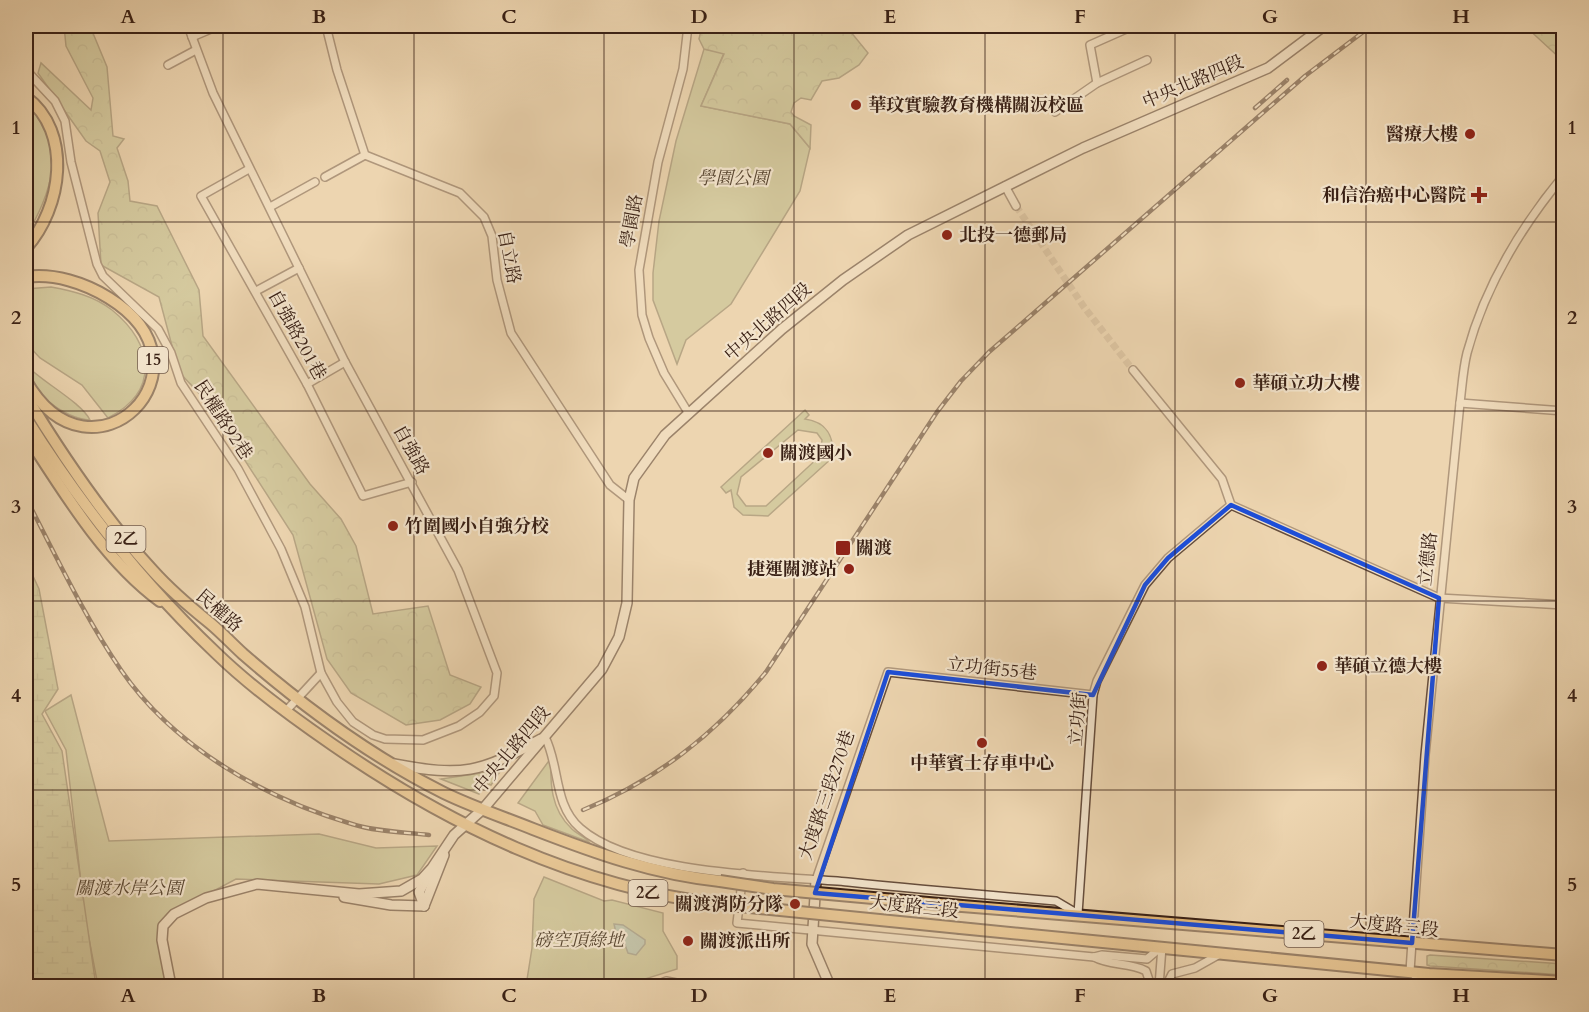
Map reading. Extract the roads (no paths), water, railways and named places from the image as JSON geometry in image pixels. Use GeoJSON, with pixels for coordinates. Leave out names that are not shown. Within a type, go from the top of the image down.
{"type":"FeatureCollection","features":[{"type":"Feature","properties":{"kind":"main road"},"geometry":{"type":"LineString","coordinates":[[26,97],[38,106],[48,121],[56,148],[58,175],[50,208],[26,248]]}},
{"type":"Feature","properties":{"kind":"main road","name":"15"},"geometry":{"type":"LineString","coordinates":[[26,278],[62,278],[95,289],[117,303],[137,321],[149,342],[154,369],[147,395],[132,413],[111,424],[70,425],[50,413],[36,399],[26,381]]}},
{"type":"Feature","properties":{"kind":"main road","name":"民權路"},"geometry":{"type":"LineString","coordinates":[[26,396],[51,448],[77,493],[195,633],[285,712],[431,808]]}},
{"type":"Feature","properties":{"kind":"main road","name":"民權路"},"geometry":{"type":"LineString","coordinates":[[26,418],[153,570],[195,614],[209,622],[297,698],[390,763],[445,794]]}},
{"type":"Feature","properties":{"kind":"main road"},"geometry":{"type":"LineString","coordinates":[[26,434],[66,496],[135,583],[175,612]]}},
{"type":"Feature","properties":{"kind":"main road","name":"大度路三段"},"geometry":{"type":"LineString","coordinates":[[445,794],[584,850],[636,866],[684,877],[773,889],[1059,915],[1077,914],[1563,955]]}},
{"type":"Feature","properties":{"kind":"main road","name":"大度路三段"},"geometry":{"type":"LineString","coordinates":[[431,808],[464,825],[579,873],[609,883],[675,899],[1162,946],[1220,954],[1562,982]]}},
{"type":"Feature","properties":{"kind":"street","name":"自強路"},"geometry":{"type":"LineString","coordinates":[[188,26],[196,50],[249,169],[270,207],[345,362],[458,570],[497,673],[494,696],[480,712],[442,735],[423,740],[385,739],[373,735],[353,722],[337,702],[321,674]]}},
{"type":"Feature","properties":{"kind":"street"},"geometry":{"type":"LineString","coordinates":[[192,37],[218,26]]}},
{"type":"Feature","properties":{"kind":"street"},"geometry":{"type":"LineString","coordinates":[[325,177],[365,155],[337,70],[326,26]]}},
{"type":"Feature","properties":{"kind":"street","name":"學園路"},"geometry":{"type":"LineString","coordinates":[[688,26],[683,69],[658,162],[639,270],[642,315],[649,338],[664,372],[688,414]]}},
{"type":"Feature","properties":{"kind":"street"},"geometry":{"type":"LineString","coordinates":[[1097,83],[1090,45],[1132,26]]}},
{"type":"Feature","properties":{"kind":"street","name":"中央北路四段"},"geometry":{"type":"LineString","coordinates":[[449,840],[483,810],[602,669],[618,637],[627,603],[629,500],[634,478],[648,455],[665,435],[782,329],[843,280],[909,236],[1005,186],[1144,120],[1268,68],[1324,26]]}},
{"type":"Feature","properties":{"kind":"street"},"geometry":{"type":"LineString","coordinates":[[168,65],[196,50]]}},
{"type":"Feature","properties":{"kind":"street"},"geometry":{"type":"LineString","coordinates":[[1054,112],[1097,83],[1148,60]]}},
{"type":"Feature","properties":{"kind":"street","name":"民權路92巷"},"geometry":{"type":"LineString","coordinates":[[26,70],[55,101],[65,121],[73,172],[97,264],[103,276],[158,329],[171,353],[181,383],[238,469],[281,549],[305,607],[321,674]]}},
{"type":"Feature","properties":{"kind":"street","name":"自立路"},"geometry":{"type":"LineString","coordinates":[[365,155],[460,193],[484,218],[492,236],[497,280],[511,333],[610,485],[629,500]]}},
{"type":"Feature","properties":{"kind":"street","name":"自強路201巷"},"geometry":{"type":"LineString","coordinates":[[249,169],[201,196],[307,384],[363,496],[412,482]]}},
{"type":"Feature","properties":{"kind":"street","name":"立德路"},"geometry":{"type":"LineString","coordinates":[[1410,971],[1439,598],[1467,353],[1492,282],[1533,212],[1563,175]]}},
{"type":"Feature","properties":{"kind":"street"},"geometry":{"type":"LineString","coordinates":[[270,207],[315,182]]}},
{"type":"Feature","properties":{"kind":"street"},"geometry":{"type":"LineString","coordinates":[[1005,186],[1016,206]]}},
{"type":"Feature","properties":{"kind":"street"},"geometry":{"type":"LineString","coordinates":[[256,291],[299,268]]}},
{"type":"Feature","properties":{"kind":"street"},"geometry":{"type":"LineString","coordinates":[[307,384],[345,362]]}},
{"type":"Feature","properties":{"kind":"street"},"geometry":{"type":"LineString","coordinates":[[1133,370],[1222,479],[1231,505],[1439,598],[1563,605]]}},
{"type":"Feature","properties":{"kind":"street"},"geometry":{"type":"LineString","coordinates":[[1460,403],[1563,411]]}},
{"type":"Feature","properties":{"kind":"street","name":"立功街"},"geometry":{"type":"LineString","coordinates":[[1077,914],[1093,695],[1097,681],[1145,585],[1168,558],[1231,505]]}},
{"type":"Feature","properties":{"kind":"street","name":"立功街55巷"},"geometry":{"type":"LineString","coordinates":[[888,672],[1093,695]]}},
{"type":"Feature","properties":{"kind":"street","name":"大度路三段270巷"},"geometry":{"type":"LineString","coordinates":[[830,987],[812,945],[816,880],[888,672]]}},
{"type":"Feature","properties":{"kind":"street"},"geometry":{"type":"LineString","coordinates":[[285,712],[321,674]]}},
{"type":"Feature","properties":{"kind":"street"},"geometry":{"type":"LineString","coordinates":[[390,763],[436,772],[479,769],[490,766],[545,737]]}},
{"type":"Feature","properties":{"kind":"street","name":"大度路三段"},"geometry":{"type":"LineString","coordinates":[[545,737],[552,751],[557,786],[563,802],[580,828],[622,852],[696,868],[1056,901],[1077,914]]}},
{"type":"Feature","properties":{"kind":"street"},"geometry":{"type":"LineString","coordinates":[[424,906],[419,892],[449,840]]}},
{"type":"Feature","properties":{"kind":"street"},"geometry":{"type":"LineString","coordinates":[[424,906],[449,840]]}},
{"type":"Feature","properties":{"kind":"street"},"geometry":{"type":"LineString","coordinates":[[171,987],[162,940],[163,926],[167,920],[189,906],[229,889],[256,884],[359,894],[402,891],[422,879],[432,868]]}},
{"type":"Feature","properties":{"kind":"street","name":"大度路三段"},"geometry":{"type":"LineString","coordinates":[[743,873],[737,923],[1094,957]]}},
{"type":"Feature","properties":{"kind":"street"},"geometry":{"type":"LineString","coordinates":[[321,891],[357,901],[424,906]]}},
{"type":"Feature","properties":{"kind":"street"},"geometry":{"type":"LineString","coordinates":[[1094,957],[1102,955],[1148,959],[1162,946]]}},
{"type":"Feature","properties":{"kind":"street"},"geometry":{"type":"LineString","coordinates":[[1159,987],[1162,946]]}},
{"type":"Feature","properties":{"kind":"street"},"geometry":{"type":"LineString","coordinates":[[1166,987],[1172,974],[1195,968],[1220,954]]}},
{"type":"Feature","properties":{"kind":"street"},"geometry":{"type":"LineString","coordinates":[[1094,957],[1101,961],[1137,966],[1146,971],[1151,987]]}},
{"type":"Feature","properties":{"kind":"street","name":"大度路三段"},"geometry":{"type":"LineString","coordinates":[[1410,971],[1423,983],[1472,987]]}},
{"type":"Feature","properties":{"kind":"street"},"geometry":{"type":"LineString","coordinates":[[654,987],[666,981],[692,987]]}},
{"type":"Feature","properties":{"kind":"tunnel"},"geometry":{"type":"LineString","coordinates":[[1016,206],[1084,307],[1133,370]]}},
{"type":"Feature","properties":{"kind":"railway"},"geometry":{"type":"LineString","coordinates":[[583,810],[660,770],[705,735],[747,694],[766,672],[937,412],[961,381],[989,352],[1305,76],[1371,26]]}},
{"type":"Feature","properties":{"kind":"railway"},"geometry":{"type":"LineString","coordinates":[[1255,108],[1287,80]]}},
{"type":"Feature","properties":{"kind":"railway"},"geometry":{"type":"LineString","coordinates":[[26,498],[59,564],[121,670],[167,723],[194,746],[254,784],[319,813],[371,829],[429,835]]}},
{"type":"Feature","properties":{"kind":"place","name":"華玟實驗教育機構關汳校區"},"geometry":{"type":"Point","coordinates":[856,105]}},
{"type":"Feature","properties":{"kind":"place","name":"醫療大樓"},"geometry":{"type":"Point","coordinates":[1470,134]}},
{"type":"Feature","properties":{"kind":"place","name":"和信治癌中心醫院"},"geometry":{"type":"Point","coordinates":[1479,195]}},
{"type":"Feature","properties":{"kind":"place","name":"北投一德郵局"},"geometry":{"type":"Point","coordinates":[947,235]}},
{"type":"Feature","properties":{"kind":"place","name":"華碩立功大樓"},"geometry":{"type":"Point","coordinates":[1240,383]}},
{"type":"Feature","properties":{"kind":"place","name":"關渡國小"},"geometry":{"type":"Point","coordinates":[768,453]}},
{"type":"Feature","properties":{"kind":"place","name":"竹圍國小自強分校"},"geometry":{"type":"Point","coordinates":[393,526]}},
{"type":"Feature","properties":{"kind":"place","name":"關渡"},"geometry":{"type":"Point","coordinates":[843,548]}},
{"type":"Feature","properties":{"kind":"place","name":"捷運關渡站"},"geometry":{"type":"Point","coordinates":[849,569]}},
{"type":"Feature","properties":{"kind":"place","name":"華碩立德大樓"},"geometry":{"type":"Point","coordinates":[1322,666]}},
{"type":"Feature","properties":{"kind":"place","name":"中華賓士存車中心"},"geometry":{"type":"Point","coordinates":[982,743]}},
{"type":"Feature","properties":{"kind":"place","name":"關渡消防分隊"},"geometry":{"type":"Point","coordinates":[795,904]}},
{"type":"Feature","properties":{"kind":"place","name":"關渡派出所"},"geometry":{"type":"Point","coordinates":[688,941]}},
{"type":"Feature","properties":{"kind":"park label","name":"學園公園"},"geometry":{"type":"Point","coordinates":[733,178]}},
{"type":"Feature","properties":{"kind":"park label","name":"關渡水岸公園"},"geometry":{"type":"Point","coordinates":[129,888]}},
{"type":"Feature","properties":{"kind":"park label","name":"磅空頂綠地"},"geometry":{"type":"Point","coordinates":[579,940]}}]}
